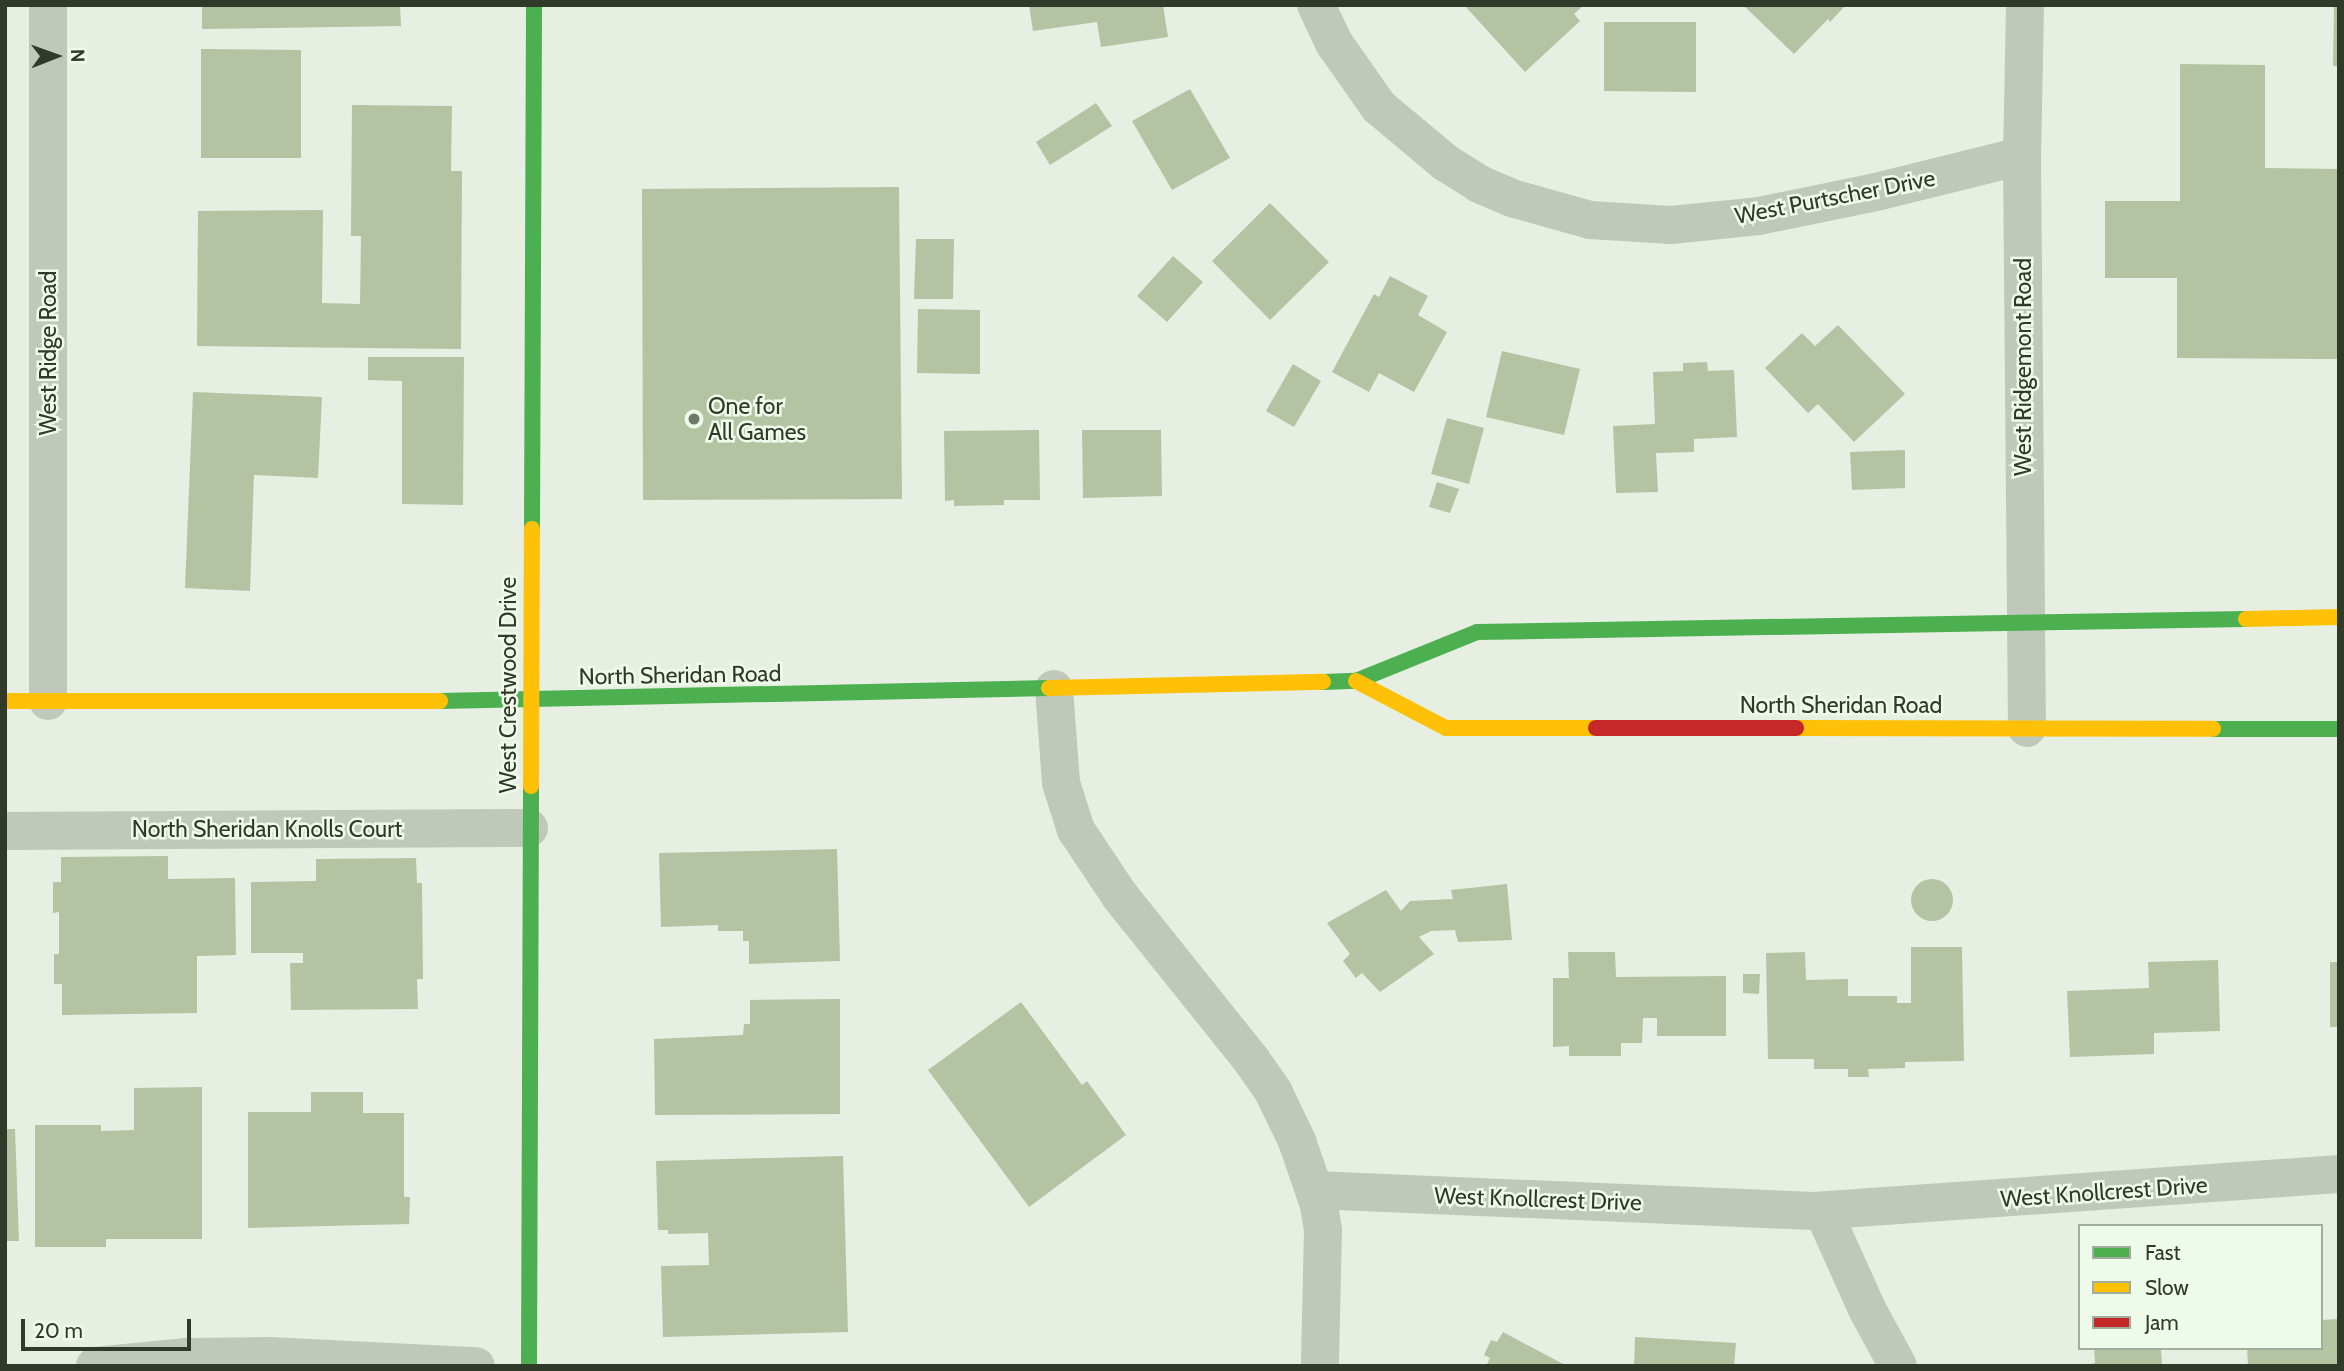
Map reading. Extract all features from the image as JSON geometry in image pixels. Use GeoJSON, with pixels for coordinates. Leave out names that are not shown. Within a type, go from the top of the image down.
{"type":"FeatureCollection","features":[{"type":"Feature","properties":{"kind":"main road","name":"West Crestwood Drive"},"geometry":{"type":"LineString","coordinates":[[529,1365],[534,5]]}},
{"type":"Feature","properties":{"kind":"main road","name":"North Sheridan Road"},"geometry":{"type":"LineString","coordinates":[[5,701],[531,701],[1356,681],[1477,632],[2339,617]]}},
{"type":"Feature","properties":{"kind":"main road","name":"North Sheridan Road"},"geometry":{"type":"LineString","coordinates":[[1356,681],[1446,728],[2339,729]]}},
{"type":"Feature","properties":{"kind":"main road"},"geometry":{"type":"LineString","coordinates":[[2274,729],[2326,712]]}},
{"type":"Feature","properties":{"kind":"street","name":"West Ridge Road"},"geometry":{"type":"LineString","coordinates":[[48,5],[48,701]]}},
{"type":"Feature","properties":{"kind":"street","name":"West Purtscher Drive"},"geometry":{"type":"LineString","coordinates":[[1315,5],[1334,43],[1379,107],[1446,163],[1479,184],[1515,200],[1590,220],[1671,225],[1759,216],[1864,195],[2022,156]]}},
{"type":"Feature","properties":{"kind":"street","name":"West Ridgemont Road"},"geometry":{"type":"LineString","coordinates":[[2025,5],[2022,156],[2027,728]]}},
{"type":"Feature","properties":{"kind":"street"},"geometry":{"type":"LineString","coordinates":[[1054,689],[1061,783],[1076,830],[1120,896],[1252,1060],[1274,1093],[1293,1133],[1314,1190],[1324,1242],[1321,1366]]}},
{"type":"Feature","properties":{"kind":"street","name":"North Sheridan Knolls Court"},"geometry":{"type":"LineString","coordinates":[[5,831],[529,828]]}},
{"type":"Feature","properties":{"kind":"street","name":"West Knollcrest Drive"},"geometry":{"type":"LineString","coordinates":[[1314,1190],[1823,1211],[2339,1174]]}},
{"type":"Feature","properties":{"kind":"street"},"geometry":{"type":"LineString","coordinates":[[1823,1211],[1867,1309],[1898,1366]]}},
{"type":"Feature","properties":{"kind":"street"},"geometry":{"type":"LineString","coordinates":[[95,1366],[185,1357],[269,1356],[476,1366]]}},
{"type":"Feature","properties":{"kind":"street"},"geometry":{"type":"LineString","coordinates":[[490,1366],[529,1365]]}},
{"type":"Feature","properties":{"kind":"building"},"geometry":{"type":"Polygon","coordinates":[[[202,5],[400,5],[401,26],[202,29],[202,5]]]}},
{"type":"Feature","properties":{"kind":"building"},"geometry":{"type":"Polygon","coordinates":[[[1029,5],[1163,5],[1168,37],[1101,47],[1097,22],[1033,31],[1029,5]]]}},
{"type":"Feature","properties":{"kind":"building"},"geometry":{"type":"Polygon","coordinates":[[[1464,5],[1584,5],[1574,14],[1580,21],[1525,72],[1464,5]]]}},
{"type":"Feature","properties":{"kind":"building"},"geometry":{"type":"Polygon","coordinates":[[[1846,5],[1830,22],[1828,19],[1794,54],[1745,7],[1846,5]]]}},
{"type":"Feature","properties":{"kind":"building"},"geometry":{"type":"Polygon","coordinates":[[[2334,5],[2339,5],[2339,66],[2333,66],[2334,5]]]}},
{"type":"Feature","properties":{"kind":"building"},"geometry":{"type":"Polygon","coordinates":[[[1604,22],[1696,22],[1696,92],[1604,91],[1604,22]]]}},
{"type":"Feature","properties":{"kind":"building"},"geometry":{"type":"Polygon","coordinates":[[[201,49],[301,50],[301,158],[201,158],[201,49]]]}},
{"type":"Feature","properties":{"kind":"building"},"geometry":{"type":"Polygon","coordinates":[[[2180,64],[2265,65],[2265,168],[2339,169],[2339,359],[2177,358],[2177,278],[2105,278],[2105,201],[2180,201],[2180,64]]]}},
{"type":"Feature","properties":{"kind":"building"},"geometry":{"type":"Polygon","coordinates":[[[1190,89],[1230,158],[1172,190],[1132,121],[1190,89]]]}},
{"type":"Feature","properties":{"kind":"building"},"geometry":{"type":"Polygon","coordinates":[[[1096,103],[1112,126],[1050,165],[1036,142],[1096,103]]]}},
{"type":"Feature","properties":{"kind":"building"},"geometry":{"type":"Polygon","coordinates":[[[352,105],[452,106],[451,171],[462,171],[461,349],[197,346],[198,211],[323,210],[322,303],[360,304],[361,236],[351,236],[352,105]]]}},
{"type":"Feature","properties":{"kind":"building"},"geometry":{"type":"Polygon","coordinates":[[[899,187],[902,499],[643,500],[642,189],[899,187]]]}},
{"type":"Feature","properties":{"kind":"building"},"geometry":{"type":"Polygon","coordinates":[[[1270,203],[1329,262],[1270,320],[1212,261],[1270,203]]]}},
{"type":"Feature","properties":{"kind":"building"},"geometry":{"type":"Polygon","coordinates":[[[916,239],[954,239],[953,299],[914,299],[916,239]]]}},
{"type":"Feature","properties":{"kind":"building"},"geometry":{"type":"Polygon","coordinates":[[[1173,256],[1203,282],[1167,322],[1137,296],[1173,256]]]}},
{"type":"Feature","properties":{"kind":"building"},"geometry":{"type":"Polygon","coordinates":[[[1390,276],[1428,296],[1418,315],[1447,332],[1414,392],[1379,373],[1369,392],[1332,372],[1374,294],[1379,297],[1390,276]]]}},
{"type":"Feature","properties":{"kind":"building"},"geometry":{"type":"Polygon","coordinates":[[[918,309],[980,310],[980,374],[917,373],[918,309]]]}},
{"type":"Feature","properties":{"kind":"building"},"geometry":{"type":"Polygon","coordinates":[[[1838,325],[1905,394],[1854,442],[1818,404],[1808,413],[1765,368],[1802,333],[1815,346],[1838,325]]]}},
{"type":"Feature","properties":{"kind":"building"},"geometry":{"type":"Polygon","coordinates":[[[1502,351],[1580,369],[1564,435],[1486,417],[1502,351]]]}},
{"type":"Feature","properties":{"kind":"building"},"geometry":{"type":"Polygon","coordinates":[[[368,357],[464,357],[463,505],[402,504],[402,381],[368,380],[368,357]]]}},
{"type":"Feature","properties":{"kind":"building"},"geometry":{"type":"Polygon","coordinates":[[[1707,362],[1708,371],[1734,370],[1737,437],[1694,439],[1694,452],[1656,453],[1658,492],[1616,493],[1613,426],[1655,424],[1653,372],[1683,371],[1683,363],[1707,362]]]}},
{"type":"Feature","properties":{"kind":"building"},"geometry":{"type":"Polygon","coordinates":[[[1293,364],[1321,381],[1294,427],[1266,411],[1293,364]]]}},
{"type":"Feature","properties":{"kind":"building"},"geometry":{"type":"Polygon","coordinates":[[[193,392],[322,397],[318,478],[254,475],[250,591],[185,588],[193,392]]]}},
{"type":"Feature","properties":{"kind":"building"},"geometry":{"type":"Polygon","coordinates":[[[1447,418],[1484,428],[1469,484],[1431,474],[1447,418]]]}},
{"type":"Feature","properties":{"kind":"building"},"geometry":{"type":"Polygon","coordinates":[[[1039,430],[1040,500],[1004,500],[1004,505],[954,506],[954,500],[945,501],[944,431],[1039,430]]]}},
{"type":"Feature","properties":{"kind":"building"},"geometry":{"type":"Polygon","coordinates":[[[1082,430],[1161,430],[1162,496],[1083,498],[1082,430]]]}},
{"type":"Feature","properties":{"kind":"building"},"geometry":{"type":"Polygon","coordinates":[[[1905,450],[1905,488],[1852,490],[1850,452],[1905,450]]]}},
{"type":"Feature","properties":{"kind":"building"},"geometry":{"type":"Polygon","coordinates":[[[1437,482],[1459,489],[1450,513],[1429,507],[1437,482]]]}},
{"type":"Feature","properties":{"kind":"building"},"geometry":{"type":"Polygon","coordinates":[[[837,849],[840,961],[749,964],[749,941],[743,941],[743,931],[718,931],[718,925],[661,927],[659,853],[837,849]]]}},
{"type":"Feature","properties":{"kind":"building"},"geometry":{"type":"Polygon","coordinates":[[[168,856],[168,879],[235,878],[236,955],[197,956],[197,1013],[62,1015],[62,984],[54,984],[54,954],[59,954],[59,912],[53,913],[53,882],[61,882],[61,857],[168,856]]]}},
{"type":"Feature","properties":{"kind":"building"},"geometry":{"type":"Polygon","coordinates":[[[416,858],[417,883],[422,883],[423,979],[417,979],[418,1009],[291,1010],[290,963],[303,963],[303,953],[251,953],[251,882],[316,881],[316,859],[416,858]]]}},
{"type":"Feature","properties":{"kind":"building"},"geometry":{"type":"Polygon","coordinates":[[[1932,879],[1947,885],[1953,900],[1947,915],[1932,921],[1917,915],[1911,900],[1917,885],[1932,879]]]}},
{"type":"Feature","properties":{"kind":"building"},"geometry":{"type":"Polygon","coordinates":[[[1507,884],[1512,940],[1458,942],[1455,930],[1431,931],[1419,937],[1434,954],[1380,992],[1362,973],[1356,978],[1343,961],[1350,954],[1327,923],[1386,890],[1401,911],[1410,901],[1453,899],[1451,890],[1507,884]]]}},
{"type":"Feature","properties":{"kind":"building"},"geometry":{"type":"Polygon","coordinates":[[[1911,947],[1962,947],[1964,1061],[1905,1062],[1905,1068],[1868,1069],[1869,1077],[1848,1077],[1848,1069],[1814,1069],[1814,1059],[1768,1059],[1766,953],[1805,952],[1806,980],[1848,979],[1848,996],[1897,996],[1897,1003],[1911,1003],[1911,947]]]}},
{"type":"Feature","properties":{"kind":"building"},"geometry":{"type":"Polygon","coordinates":[[[1568,952],[1615,952],[1616,977],[1726,976],[1726,1036],[1657,1036],[1657,1018],[1643,1018],[1642,1043],[1621,1043],[1621,1056],[1569,1056],[1569,1046],[1553,1047],[1553,978],[1569,978],[1568,952]]]}},
{"type":"Feature","properties":{"kind":"building"},"geometry":{"type":"Polygon","coordinates":[[[2218,960],[2220,1031],[2154,1033],[2154,1054],[2070,1057],[2067,991],[2149,988],[2148,962],[2218,960]]]}},
{"type":"Feature","properties":{"kind":"building"},"geometry":{"type":"Polygon","coordinates":[[[2330,962],[2339,962],[2339,1027],[2330,1027],[2330,962]]]}},
{"type":"Feature","properties":{"kind":"building"},"geometry":{"type":"Polygon","coordinates":[[[1743,974],[1760,974],[1759,994],[1743,993],[1743,974]]]}},
{"type":"Feature","properties":{"kind":"building"},"geometry":{"type":"Polygon","coordinates":[[[840,999],[840,1114],[655,1115],[654,1039],[743,1035],[744,1024],[750,1024],[750,1000],[840,999]]]}},
{"type":"Feature","properties":{"kind":"building"},"geometry":{"type":"Polygon","coordinates":[[[1021,1002],[1082,1085],[1087,1081],[1126,1135],[1029,1207],[928,1070],[1021,1002]]]}},
{"type":"Feature","properties":{"kind":"building"},"geometry":{"type":"Polygon","coordinates":[[[202,1087],[202,1239],[106,1239],[106,1247],[35,1247],[35,1125],[101,1125],[101,1131],[134,1130],[134,1088],[202,1087]]]}},
{"type":"Feature","properties":{"kind":"building"},"geometry":{"type":"Polygon","coordinates":[[[311,1092],[363,1092],[363,1113],[404,1113],[404,1197],[410,1197],[409,1224],[248,1228],[248,1112],[311,1112],[311,1092]]]}},
{"type":"Feature","properties":{"kind":"building"},"geometry":{"type":"Polygon","coordinates":[[[5,1129],[15,1129],[19,1241],[5,1241],[5,1129]]]}},
{"type":"Feature","properties":{"kind":"building"},"geometry":{"type":"Polygon","coordinates":[[[843,1156],[848,1332],[663,1337],[661,1266],[709,1265],[708,1233],[668,1234],[668,1230],[658,1230],[656,1161],[843,1156]]]}},
{"type":"Feature","properties":{"kind":"building"},"geometry":{"type":"Polygon","coordinates":[[[2339,1319],[2339,1366],[2248,1366],[2247,1350],[2323,1350],[2323,1320],[2339,1319]]]}},
{"type":"Feature","properties":{"kind":"building"},"geometry":{"type":"Polygon","coordinates":[[[1503,1332],[1567,1366],[1486,1366],[1490,1358],[1484,1355],[1491,1340],[1497,1342],[1503,1332]]]}},
{"type":"Feature","properties":{"kind":"building"},"geometry":{"type":"Polygon","coordinates":[[[1635,1337],[1736,1343],[1734,1366],[1634,1366],[1635,1337]]]}},
{"type":"Feature","properties":{"kind":"building"},"geometry":{"type":"Polygon","coordinates":[[[2094,1350],[2161,1350],[2162,1366],[2084,1366],[2095,1363],[2094,1350]]]}},
{"type":"Feature","properties":{"kind":"traffic: fast"},"geometry":{"type":"LineString","coordinates":[[532,529],[534,5]]}},
{"type":"Feature","properties":{"kind":"traffic: fast"},"geometry":{"type":"LineString","coordinates":[[1323,682],[1356,681],[1477,632],[2246,619]]}},
{"type":"Feature","properties":{"kind":"traffic: fast"},"geometry":{"type":"LineString","coordinates":[[440,701],[1049,688]]}},
{"type":"Feature","properties":{"kind":"traffic: fast"},"geometry":{"type":"LineString","coordinates":[[2213,729],[2339,729]]}},
{"type":"Feature","properties":{"kind":"traffic: fast"},"geometry":{"type":"LineString","coordinates":[[529,1366],[531,786]]}},
{"type":"Feature","properties":{"kind":"traffic: slow"},"geometry":{"type":"LineString","coordinates":[[531,786],[532,529]]}},
{"type":"Feature","properties":{"kind":"traffic: slow"},"geometry":{"type":"LineString","coordinates":[[2246,619],[2339,617]]}},
{"type":"Feature","properties":{"kind":"traffic: slow"},"geometry":{"type":"LineString","coordinates":[[1356,681],[1446,728],[1596,728]]}},
{"type":"Feature","properties":{"kind":"traffic: slow"},"geometry":{"type":"LineString","coordinates":[[1049,688],[1323,682]]}},
{"type":"Feature","properties":{"kind":"traffic: slow"},"geometry":{"type":"LineString","coordinates":[[5,701],[440,701]]}},
{"type":"Feature","properties":{"kind":"traffic: slow"},"geometry":{"type":"LineString","coordinates":[[1796,728],[2213,729]]}},
{"type":"Feature","properties":{"kind":"traffic: jam"},"geometry":{"type":"LineString","coordinates":[[1596,728],[1796,728]]}},
{"type":"Feature","properties":{"kind":"place","name":"One for All Games"},"geometry":{"type":"Point","coordinates":[694,419]}}]}
